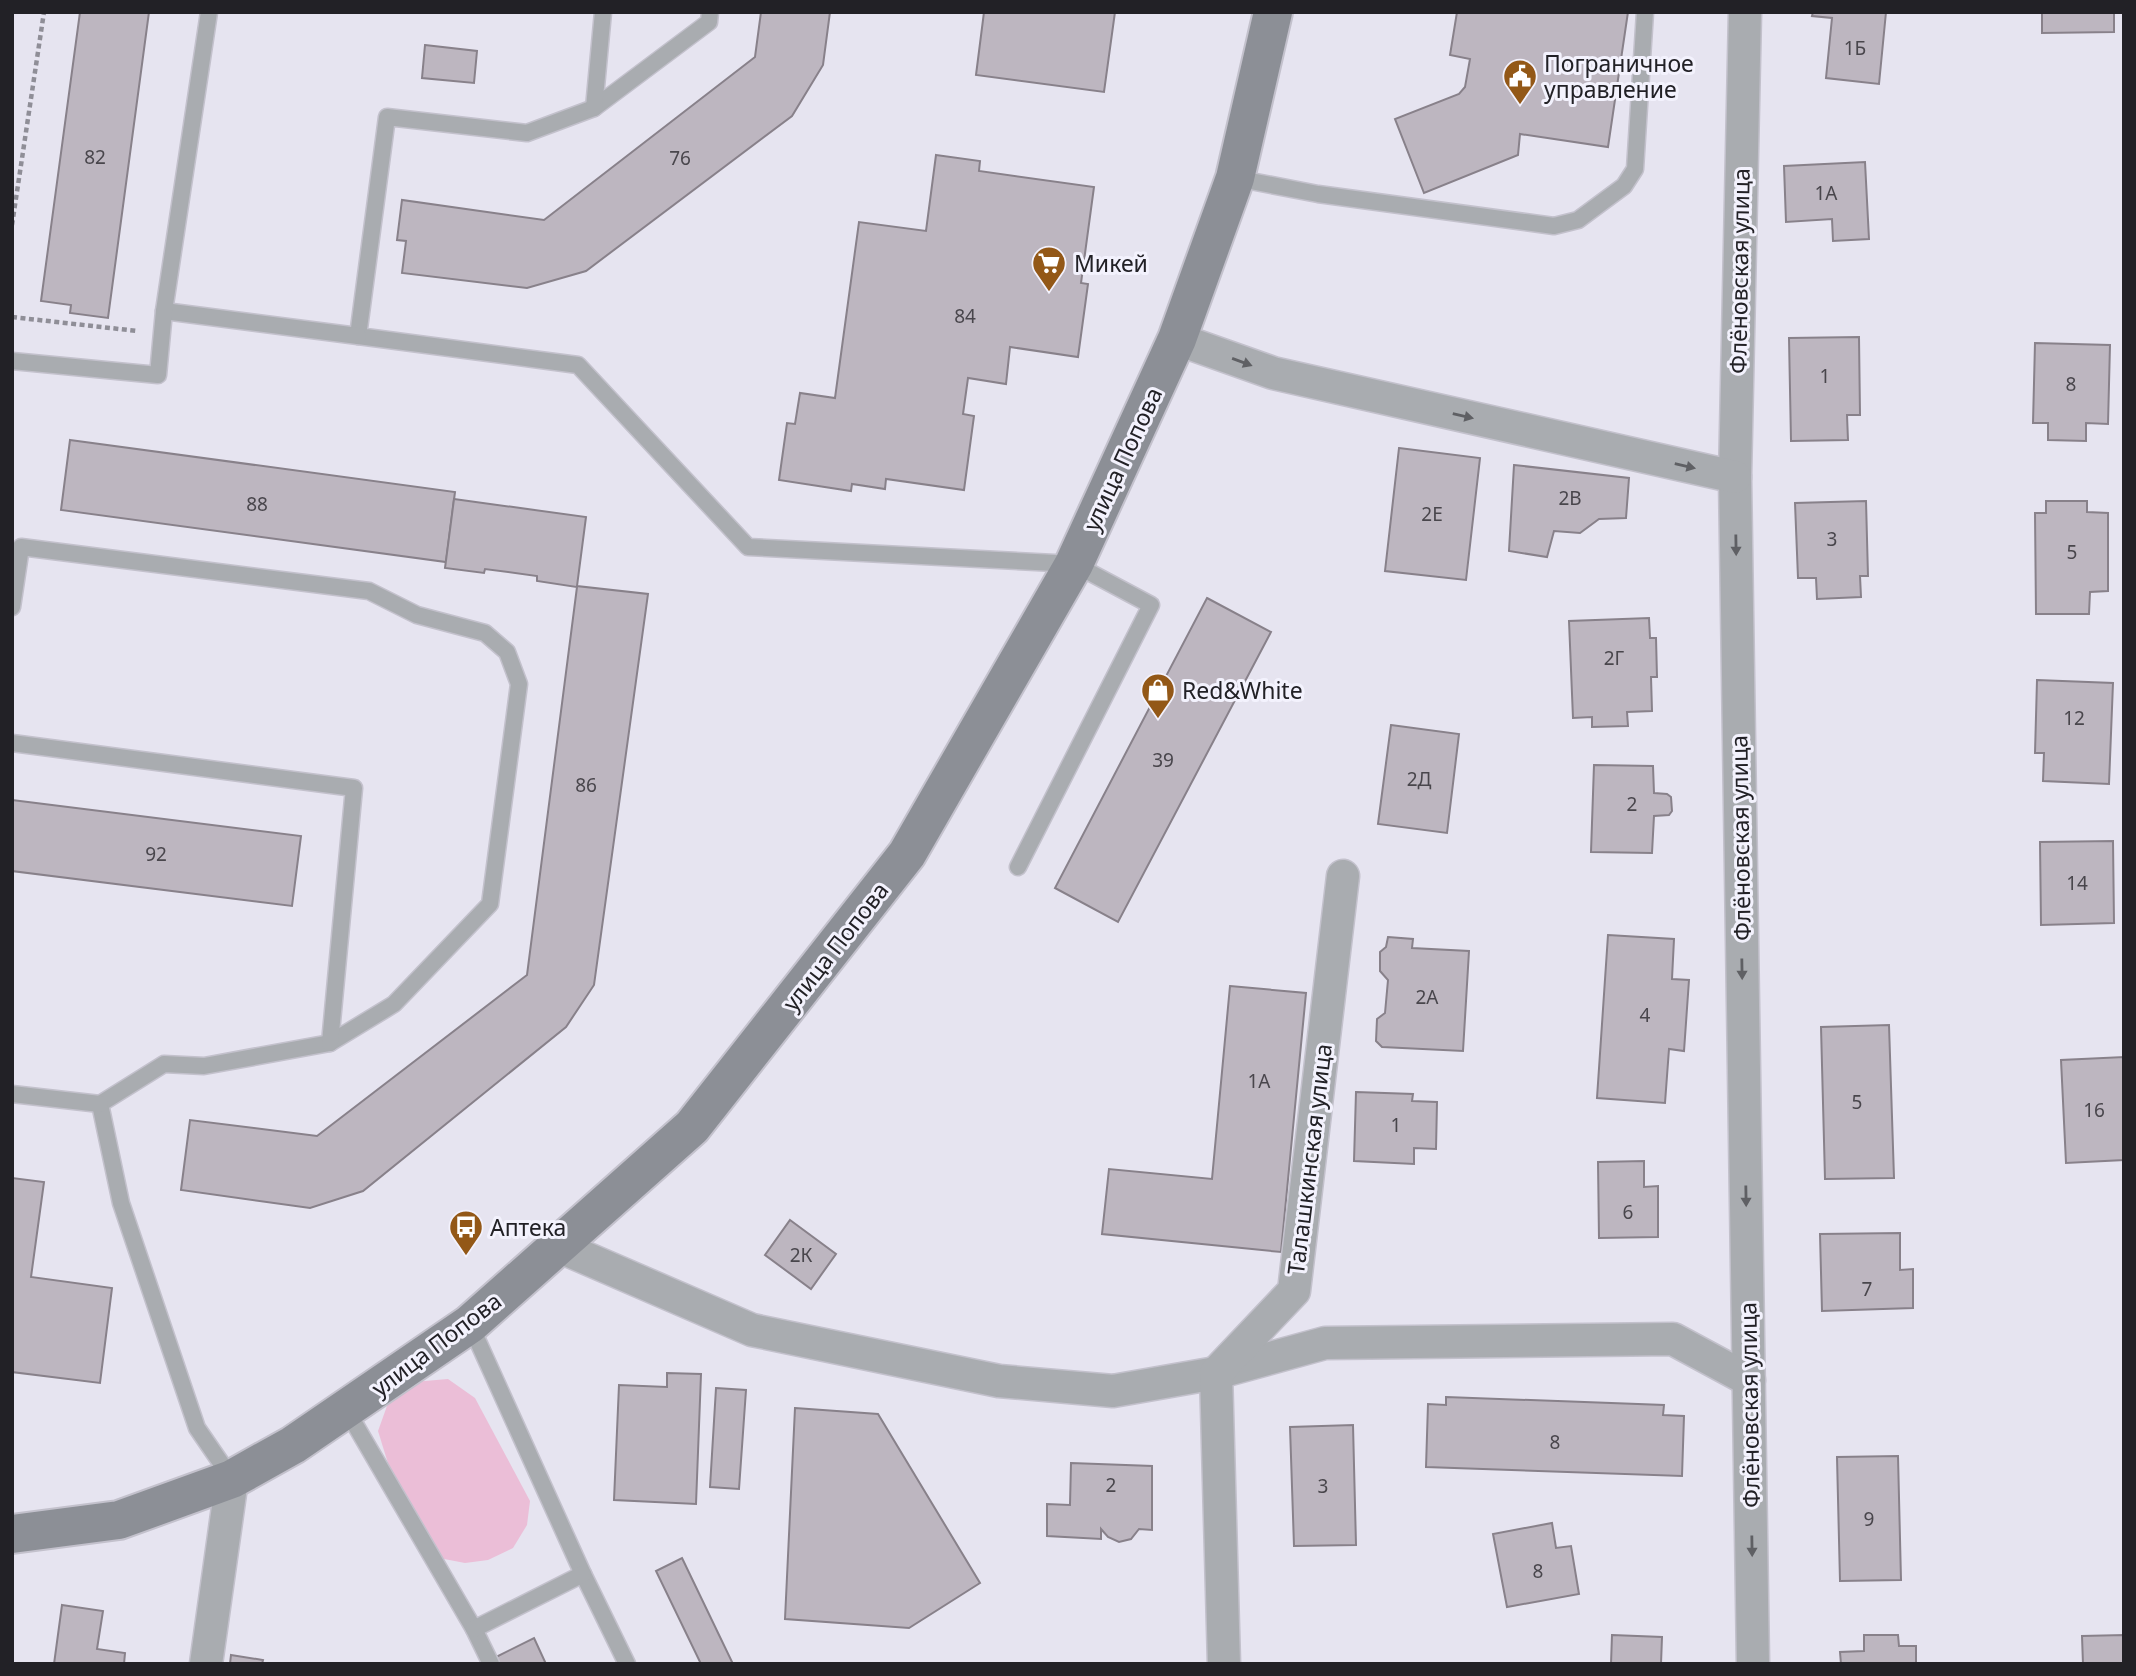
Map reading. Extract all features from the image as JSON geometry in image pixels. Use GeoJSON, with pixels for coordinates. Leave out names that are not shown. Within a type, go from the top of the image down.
{"type":"FeatureCollection","features":[{"type":"Feature","properties":{"kind":"street","name":"улица Попова"},"geometry":{"type":"LineString","coordinates":[[12,1534],[119,1520],[232,1479],[293,1445],[470,1324],[692,1127],[907,854],[1074,564],[1177,340],[1235,178],[1273,12]]}},
{"type":"Feature","properties":{"kind":"street","name":"Флёновская улица"},"geometry":{"type":"LineString","coordinates":[[1745,12],[1735,477],[1754,1664]]}},
{"type":"Feature","properties":{"kind":"street"},"geometry":{"type":"LineString","coordinates":[[1177,340],[1273,373],[1735,477]]}},
{"type":"Feature","properties":{"kind":"street","name":"Талашкинская улица"},"geometry":{"type":"LineString","coordinates":[[1216,1373],[1294,1291],[1343,876]]}},
{"type":"Feature","properties":{"kind":"street"},"geometry":{"type":"LineString","coordinates":[[558,1246],[752,1330],[999,1381],[1113,1391],[1216,1373],[1325,1343],[1673,1339],[1749,1380]]}},
{"type":"Feature","properties":{"kind":"street"},"geometry":{"type":"LineString","coordinates":[[1216,1373],[1224,1664]]}},
{"type":"Feature","properties":{"kind":"street"},"geometry":{"type":"LineString","coordinates":[[206,1664],[232,1479]]}},
{"type":"Feature","properties":{"kind":"lane"},"geometry":{"type":"LineString","coordinates":[[12,361],[158,375],[164,312],[209,12]]}},
{"type":"Feature","properties":{"kind":"lane"},"geometry":{"type":"LineString","coordinates":[[594,108],[603,12]]}},
{"type":"Feature","properties":{"kind":"lane"},"geometry":{"type":"LineString","coordinates":[[358,336],[387,117],[527,134],[594,108],[709,22],[710,12]]}},
{"type":"Feature","properties":{"kind":"lane"},"geometry":{"type":"LineString","coordinates":[[1235,178],[1318,194],[1555,226],[1578,220],[1625,186],[1635,169],[1645,12]]}},
{"type":"Feature","properties":{"kind":"lane"},"geometry":{"type":"LineString","coordinates":[[164,312],[578,365],[748,547],[1074,564],[1151,605],[1018,867]]}},
{"type":"Feature","properties":{"kind":"lane"},"geometry":{"type":"LineString","coordinates":[[12,607],[16,542],[369,591],[416,615],[485,633],[506,652],[519,684],[490,904],[394,1004],[330,1043],[204,1066],[164,1064],[100,1104],[12,1094]]}},
{"type":"Feature","properties":{"kind":"lane"},"geometry":{"type":"LineString","coordinates":[[12,743],[354,788],[330,1043]]}},
{"type":"Feature","properties":{"kind":"lane"},"geometry":{"type":"LineString","coordinates":[[100,1104],[121,1202],[197,1428],[232,1479]]}},
{"type":"Feature","properties":{"kind":"lane"},"geometry":{"type":"LineString","coordinates":[[470,1324],[583,1574],[627,1664]]}},
{"type":"Feature","properties":{"kind":"lane"},"geometry":{"type":"LineString","coordinates":[[346,1409],[474,1629],[491,1664]]}},
{"type":"Feature","properties":{"kind":"lane"},"geometry":{"type":"LineString","coordinates":[[474,1629],[583,1574]]}},
{"type":"Feature","properties":{"kind":"path"},"geometry":{"type":"LineString","coordinates":[[12,225],[44,12]]}},
{"type":"Feature","properties":{"kind":"path"},"geometry":{"type":"LineString","coordinates":[[12,317],[162,333]]}},
{"type":"Feature","properties":{"kind":"shaded area"},"geometry":{"type":"Polygon","coordinates":[[[448,1379],[475,1398],[530,1501],[527,1525],[513,1548],[488,1560],[465,1563],[439,1558],[391,1473],[378,1431],[387,1406],[413,1382],[448,1379]]]}},
{"type":"Feature","properties":{"kind":"building"},"geometry":{"type":"Polygon","coordinates":[[[80,12],[149,12],[108,318],[70,313],[71,305],[41,301],[80,12]]]}},
{"type":"Feature","properties":{"kind":"building"},"geometry":{"type":"Polygon","coordinates":[[[761,12],[830,12],[823,65],[792,116],[586,271],[527,288],[402,273],[406,241],[397,240],[402,200],[544,220],[755,57],[761,12]]]}},
{"type":"Feature","properties":{"kind":"building"},"geometry":{"type":"Polygon","coordinates":[[[984,12],[1115,12],[1104,92],[976,75],[984,12]]]}},
{"type":"Feature","properties":{"kind":"building","name":"Пограничное управление"},"geometry":{"type":"Polygon","coordinates":[[[1457,12],[1628,12],[1608,147],[1520,134],[1518,155],[1424,193],[1395,119],[1459,94],[1465,87],[1470,59],[1450,55],[1457,12]]]}},
{"type":"Feature","properties":{"kind":"building"},"geometry":{"type":"Polygon","coordinates":[[[1813,12],[1886,12],[1879,84],[1826,78],[1832,18],[1812,16],[1813,12]]]}},
{"type":"Feature","properties":{"kind":"building"},"geometry":{"type":"Polygon","coordinates":[[[2042,12],[2114,12],[2114,32],[2042,33],[2042,12]]]}},
{"type":"Feature","properties":{"kind":"building"},"geometry":{"type":"Polygon","coordinates":[[[425,45],[477,51],[474,83],[422,78],[425,45]]]}},
{"type":"Feature","properties":{"kind":"building"},"geometry":{"type":"Polygon","coordinates":[[[936,155],[980,161],[979,171],[1094,187],[1081,283],[1088,284],[1078,357],[1010,347],[1006,384],[968,378],[963,414],[974,416],[964,490],[886,479],[885,489],[852,484],[851,491],[779,480],[787,423],[795,424],[800,393],[835,398],[859,222],[926,231],[936,155]]]}},
{"type":"Feature","properties":{"kind":"building"},"geometry":{"type":"Polygon","coordinates":[[[1865,162],[1869,239],[1833,241],[1832,219],[1786,222],[1784,166],[1865,162]]]}},
{"type":"Feature","properties":{"kind":"building"},"geometry":{"type":"Polygon","coordinates":[[[1859,337],[1860,415],[1847,415],[1848,440],[1791,441],[1789,338],[1859,337]]]}},
{"type":"Feature","properties":{"kind":"building"},"geometry":{"type":"Polygon","coordinates":[[[2035,343],[2110,345],[2108,424],[2086,423],[2086,441],[2048,440],[2048,423],[2033,423],[2035,343]]]}},
{"type":"Feature","properties":{"kind":"building"},"geometry":{"type":"Polygon","coordinates":[[[70,440],[455,492],[446,562],[61,510],[70,440]]]}},
{"type":"Feature","properties":{"kind":"building"},"geometry":{"type":"Polygon","coordinates":[[[1399,448],[1480,458],[1466,580],[1385,571],[1399,448]]]}},
{"type":"Feature","properties":{"kind":"building"},"geometry":{"type":"Polygon","coordinates":[[[1514,465],[1629,478],[1626,518],[1599,519],[1580,533],[1554,531],[1547,557],[1509,551],[1514,465]]]}},
{"type":"Feature","properties":{"kind":"building"},"geometry":{"type":"Polygon","coordinates":[[[454,499],[586,517],[577,586],[648,594],[594,985],[566,1027],[363,1191],[310,1208],[181,1190],[190,1120],[317,1136],[527,975],[577,587],[537,581],[537,576],[485,569],[484,573],[445,568],[454,499]]]}},
{"type":"Feature","properties":{"kind":"building"},"geometry":{"type":"Polygon","coordinates":[[[1866,501],[1868,576],[1860,576],[1861,597],[1817,599],[1816,578],[1798,578],[1795,503],[1866,501]]]}},
{"type":"Feature","properties":{"kind":"building"},"geometry":{"type":"Polygon","coordinates":[[[2046,501],[2087,501],[2087,512],[2108,513],[2108,591],[2090,592],[2089,614],[2036,614],[2035,513],[2046,513],[2046,501]]]}},
{"type":"Feature","properties":{"kind":"building"},"geometry":{"type":"Polygon","coordinates":[[[1207,598],[1271,632],[1118,922],[1055,888],[1207,598]]]}},
{"type":"Feature","properties":{"kind":"building"},"geometry":{"type":"Polygon","coordinates":[[[1649,618],[1650,638],[1656,638],[1657,677],[1651,677],[1652,711],[1627,712],[1628,726],[1592,727],[1592,717],[1573,718],[1569,621],[1649,618]]]}},
{"type":"Feature","properties":{"kind":"building"},"geometry":{"type":"Polygon","coordinates":[[[2037,680],[2113,683],[2109,784],[2043,781],[2044,753],[2035,753],[2037,680]]]}},
{"type":"Feature","properties":{"kind":"building"},"geometry":{"type":"Polygon","coordinates":[[[1391,725],[1459,734],[1447,833],[1378,824],[1391,725]]]}},
{"type":"Feature","properties":{"kind":"building"},"geometry":{"type":"Polygon","coordinates":[[[1594,765],[1653,766],[1654,793],[1671,797],[1672,811],[1669,815],[1654,816],[1652,853],[1591,852],[1594,765]]]}},
{"type":"Feature","properties":{"kind":"building"},"geometry":{"type":"Polygon","coordinates":[[[12,800],[301,836],[292,906],[12,871],[12,800]]]}},
{"type":"Feature","properties":{"kind":"building"},"geometry":{"type":"Polygon","coordinates":[[[2113,841],[2114,923],[2041,925],[2040,842],[2113,841]]]}},
{"type":"Feature","properties":{"kind":"building"},"geometry":{"type":"Polygon","coordinates":[[[1608,935],[1674,939],[1672,979],[1689,980],[1684,1051],[1669,1049],[1665,1103],[1597,1098],[1608,935]]]}},
{"type":"Feature","properties":{"kind":"building"},"geometry":{"type":"Polygon","coordinates":[[[1388,937],[1413,939],[1412,948],[1469,951],[1463,1051],[1382,1047],[1376,1041],[1377,1019],[1385,1013],[1388,980],[1380,971],[1380,952],[1386,947],[1388,937]]]}},
{"type":"Feature","properties":{"kind":"building"},"geometry":{"type":"Polygon","coordinates":[[[1230,986],[1306,993],[1281,1252],[1102,1234],[1109,1169],[1212,1179],[1230,986]]]}},
{"type":"Feature","properties":{"kind":"building"},"geometry":{"type":"Polygon","coordinates":[[[1889,1025],[1894,1178],[1825,1179],[1821,1027],[1889,1025]]]}},
{"type":"Feature","properties":{"kind":"building"},"geometry":{"type":"Polygon","coordinates":[[[2124,1057],[2124,1160],[2066,1163],[2061,1060],[2124,1057]]]}},
{"type":"Feature","properties":{"kind":"building"},"geometry":{"type":"Polygon","coordinates":[[[1356,1092],[1413,1094],[1412,1101],[1437,1102],[1436,1149],[1414,1148],[1414,1164],[1354,1161],[1356,1092]]]}},
{"type":"Feature","properties":{"kind":"building"},"geometry":{"type":"Polygon","coordinates":[[[1644,1161],[1644,1187],[1658,1186],[1658,1237],[1599,1238],[1598,1162],[1644,1161]]]}},
{"type":"Feature","properties":{"kind":"building"},"geometry":{"type":"Polygon","coordinates":[[[12,1178],[44,1182],[31,1277],[112,1288],[100,1383],[12,1372],[12,1178]]]}},
{"type":"Feature","properties":{"kind":"building"},"geometry":{"type":"Polygon","coordinates":[[[790,1220],[836,1254],[811,1289],[765,1255],[790,1220]]]}},
{"type":"Feature","properties":{"kind":"building"},"geometry":{"type":"Polygon","coordinates":[[[1900,1233],[1900,1270],[1913,1269],[1913,1308],[1822,1311],[1820,1234],[1900,1233]]]}},
{"type":"Feature","properties":{"kind":"building"},"geometry":{"type":"Polygon","coordinates":[[[667,1373],[701,1374],[696,1504],[614,1500],[619,1385],[667,1387],[667,1373]]]}},
{"type":"Feature","properties":{"kind":"building"},"geometry":{"type":"Polygon","coordinates":[[[716,1388],[746,1390],[739,1489],[710,1487],[716,1388]]]}},
{"type":"Feature","properties":{"kind":"building"},"geometry":{"type":"Polygon","coordinates":[[[1446,1397],[1664,1405],[1663,1415],[1684,1416],[1682,1476],[1426,1467],[1428,1404],[1446,1405],[1446,1397]]]}},
{"type":"Feature","properties":{"kind":"building"},"geometry":{"type":"Polygon","coordinates":[[[795,1408],[878,1414],[980,1583],[909,1628],[785,1619],[795,1408]]]}},
{"type":"Feature","properties":{"kind":"building"},"geometry":{"type":"Polygon","coordinates":[[[1353,1425],[1356,1545],[1294,1546],[1290,1427],[1353,1425]]]}},
{"type":"Feature","properties":{"kind":"building"},"geometry":{"type":"Polygon","coordinates":[[[1898,1456],[1901,1580],[1840,1581],[1837,1457],[1898,1456]]]}},
{"type":"Feature","properties":{"kind":"building"},"geometry":{"type":"Polygon","coordinates":[[[1071,1463],[1152,1466],[1152,1530],[1139,1529],[1131,1539],[1119,1542],[1108,1537],[1101,1529],[1101,1539],[1047,1536],[1047,1504],[1070,1505],[1071,1463]]]}},
{"type":"Feature","properties":{"kind":"building"},"geometry":{"type":"Polygon","coordinates":[[[1552,1523],[1556,1548],[1571,1546],[1579,1594],[1507,1607],[1493,1534],[1552,1523]]]}},
{"type":"Feature","properties":{"kind":"building"},"geometry":{"type":"Polygon","coordinates":[[[682,1558],[733,1664],[701,1664],[656,1571],[682,1558]]]}},
{"type":"Feature","properties":{"kind":"building"},"geometry":{"type":"Polygon","coordinates":[[[62,1605],[103,1611],[97,1649],[125,1653],[124,1664],[54,1664],[62,1605]]]}},
{"type":"Feature","properties":{"kind":"building"},"geometry":{"type":"Polygon","coordinates":[[[1612,1635],[1662,1637],[1661,1664],[1611,1664],[1612,1635]]]}},
{"type":"Feature","properties":{"kind":"building"},"geometry":{"type":"Polygon","coordinates":[[[1864,1635],[1898,1635],[1899,1646],[1916,1646],[1916,1664],[1841,1664],[1840,1652],[1864,1651],[1864,1635]]]}},
{"type":"Feature","properties":{"kind":"building"},"geometry":{"type":"Polygon","coordinates":[[[2124,1635],[2124,1664],[2083,1664],[2082,1636],[2124,1635]]]}},
{"type":"Feature","properties":{"kind":"building"},"geometry":{"type":"Polygon","coordinates":[[[534,1638],[546,1664],[499,1664],[496,1657],[534,1638]]]}},
{"type":"Feature","properties":{"kind":"building"},"geometry":{"type":"Polygon","coordinates":[[[231,1655],[263,1660],[262,1664],[230,1664],[231,1655]]]}},
{"type":"Feature","properties":{"kind":"place","name":"Пограничное управление"},"geometry":{"type":"Point","coordinates":[1520,106]}},
{"type":"Feature","properties":{"kind":"place","name":"Микей"},"geometry":{"type":"Point","coordinates":[1049,293]}},
{"type":"Feature","properties":{"kind":"place","name":"Red&White"},"geometry":{"type":"Point","coordinates":[1158,720]}},
{"type":"Feature","properties":{"kind":"place","name":"Аптека"},"geometry":{"type":"Point","coordinates":[466,1257]}}]}
